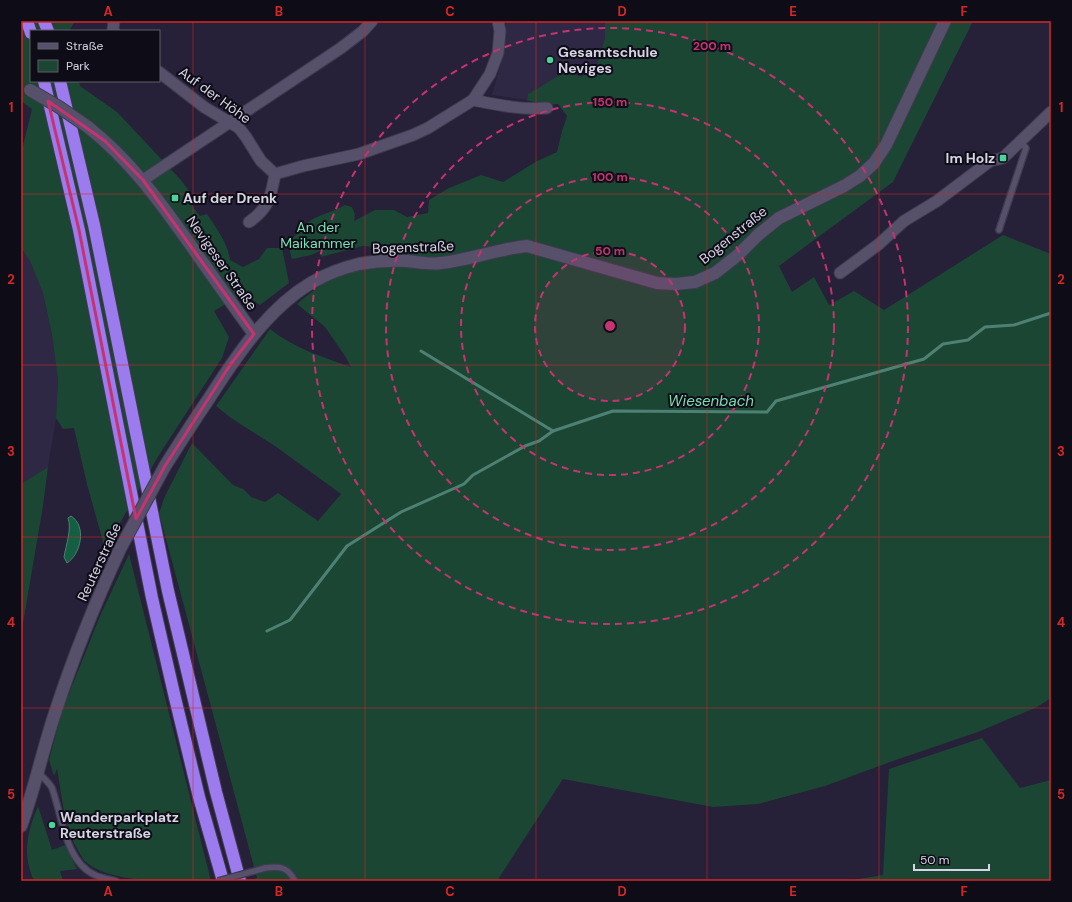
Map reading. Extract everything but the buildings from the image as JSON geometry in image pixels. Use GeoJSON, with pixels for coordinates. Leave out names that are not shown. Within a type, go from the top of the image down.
{"type":"FeatureCollection","features":[{"type":"Feature","properties":{"kind":"highway"},"geometry":{"type":"LineString","coordinates":[[44,82],[79,230],[152,598],[199,797],[223,881]]}},
{"type":"Feature","properties":{"kind":"highway"},"geometry":{"type":"LineString","coordinates":[[60,82],[94,225],[168,591],[206,753],[240,881]]}},
{"type":"Feature","properties":{"kind":"main road","name":"Bogenstraße"},"geometry":{"type":"LineString","coordinates":[[254,334],[276,310],[310,283],[340,269],[360,264],[383,261],[438,264],[464,260],[512,247],[526,246],[657,283],[676,284],[695,282],[715,273],[738,255],[758,234],[779,218],[844,186],[860,176],[874,163],[886,145],[945,21]]}},
{"type":"Feature","properties":{"kind":"main road","name":"Nevigeser Straße"},"geometry":{"type":"LineString","coordinates":[[25,88],[59,107],[88,127],[124,159],[159,200],[254,334]]}},
{"type":"Feature","properties":{"kind":"main road","name":"Reuterstraße"},"geometry":{"type":"LineString","coordinates":[[21,826],[56,710],[73,661],[102,588],[120,549],[165,466],[230,365],[254,334]]}},
{"type":"Feature","properties":{"kind":"street"},"geometry":{"type":"LineString","coordinates":[[143,180],[341,48],[372,21]]}},
{"type":"Feature","properties":{"kind":"street"},"geometry":{"type":"LineString","coordinates":[[249,222],[266,206],[272,192],[275,174],[359,154],[413,136],[473,100],[490,74],[498,53],[500,31],[498,21]]}},
{"type":"Feature","properties":{"kind":"street","name":"Auf der Höhe"},"geometry":{"type":"LineString","coordinates":[[160,73],[204,107],[239,128],[261,161],[275,174]]}},
{"type":"Feature","properties":{"kind":"street"},"geometry":{"type":"LineString","coordinates":[[473,100],[529,110],[547,108]]}},
{"type":"Feature","properties":{"kind":"street"},"geometry":{"type":"LineString","coordinates":[[840,273],[879,244],[904,221],[937,201],[990,161],[1004,158],[1051,112]]}},
{"type":"Feature","properties":{"kind":"lane"},"geometry":{"type":"LineString","coordinates":[[999,230],[1026,148],[1021,142]]}},
{"type":"Feature","properties":{"kind":"lane"},"geometry":{"type":"LineString","coordinates":[[38,772],[51,786],[70,847],[80,864],[94,875],[116,881]]}},
{"type":"Feature","properties":{"kind":"lane"},"geometry":{"type":"LineString","coordinates":[[218,881],[276,866],[287,870],[295,881]]}},
{"type":"Feature","properties":{"kind":"highlighted area"},"geometry":{"type":"Polygon","coordinates":[[[48,101],[105,141],[143,180],[254,334],[230,365],[165,466],[136,519],[79,230],[48,101]]]}},
{"type":"Feature","properties":{"kind":"shaded area","name":"Gesamtschule Neviges"},"geometry":{"type":"Polygon","coordinates":[[[506,21],[605,21],[605,38],[596,68],[581,77],[529,93],[527,100],[492,95],[504,52],[506,21]]]}},
{"type":"Feature","properties":{"kind":"shaded area"},"geometry":{"type":"Polygon","coordinates":[[[21,248],[30,261],[43,293],[52,335],[58,380],[56,418],[48,467],[21,484],[21,248]]]}},
{"type":"Feature","properties":{"kind":"shaded area"},"geometry":{"type":"Polygon","coordinates":[[[71,516],[79,526],[80,540],[76,553],[67,563],[64,557],[69,532],[68,518],[71,516]]]}},
{"type":"Feature","properties":{"kind":"green space"},"geometry":{"type":"Polygon","coordinates":[[[21,21],[75,21],[70,30],[30,30],[30,82],[79,82],[80,86],[117,112],[180,179],[193,196],[189,202],[200,216],[207,214],[218,230],[227,248],[230,260],[243,267],[259,259],[267,248],[282,248],[289,283],[260,305],[243,294],[214,311],[229,337],[222,358],[159,455],[105,549],[87,484],[74,428],[63,429],[56,418],[58,380],[52,335],[43,293],[30,261],[21,248],[21,154],[32,109],[21,101],[21,21]]]}},
{"type":"Feature","properties":{"kind":"green space","name":"An der Maikammer"},"geometry":{"type":"Polygon","coordinates":[[[605,21],[973,21],[893,182],[779,266],[792,292],[814,277],[829,305],[854,291],[884,310],[1003,235],[1051,254],[1051,698],[1037,707],[978,732],[825,786],[758,804],[713,807],[563,779],[497,881],[247,881],[257,878],[159,513],[165,496],[192,443],[233,485],[243,489],[251,497],[265,502],[278,493],[318,521],[341,494],[275,446],[231,418],[216,406],[270,329],[279,336],[299,347],[319,356],[351,367],[325,327],[297,304],[328,280],[352,272],[385,266],[388,248],[363,246],[321,257],[322,250],[311,255],[292,259],[288,245],[300,230],[311,220],[345,205],[352,207],[355,214],[354,221],[375,210],[394,210],[407,217],[428,213],[429,200],[449,188],[481,175],[503,182],[537,161],[557,152],[567,116],[558,104],[542,105],[527,100],[528,94],[565,72],[581,77],[596,68],[605,38],[605,21]]]}},
{"type":"Feature","properties":{"kind":"green space"},"geometry":{"type":"Polygon","coordinates":[[[48,467],[43,506],[21,635],[21,484],[48,467]]]}},
{"type":"Feature","properties":{"kind":"green space"},"geometry":{"type":"Polygon","coordinates":[[[129,554],[211,881],[164,881],[128,878],[112,875],[97,869],[86,862],[79,852],[70,832],[64,812],[57,769],[54,776],[49,760],[62,711],[100,616],[129,554]]]}},
{"type":"Feature","properties":{"kind":"green space"},"geometry":{"type":"Polygon","coordinates":[[[982,738],[1020,788],[1051,780],[1051,881],[847,881],[883,875],[889,769],[982,738]]]}},
{"type":"Feature","properties":{"kind":"green space"},"geometry":{"type":"Polygon","coordinates":[[[38,806],[52,850],[65,845],[77,869],[60,871],[63,881],[34,881],[30,871],[27,843],[31,825],[38,806]]]}},
{"type":"Feature","properties":{"kind":"waterway","name":"Wiesenbach"},"geometry":{"type":"LineString","coordinates":[[421,351],[553,431],[613,411],[767,412],[776,401],[924,359],[943,344],[968,340],[985,327],[1014,325],[1051,313]]}},
{"type":"Feature","properties":{"kind":"waterway"},"geometry":{"type":"LineString","coordinates":[[267,631],[290,620],[347,546],[401,512],[464,484],[473,475],[525,446],[539,441],[553,431]]}},
{"type":"Feature","properties":{"kind":"place","name":"Gesamtschule Neviges"},"geometry":{"type":"Point","coordinates":[550,60]}},
{"type":"Feature","properties":{"kind":"place","name":"Im Holz"},"geometry":{"type":"Point","coordinates":[1003,158]}},
{"type":"Feature","properties":{"kind":"place","name":"Auf der Drenk"},"geometry":{"type":"Point","coordinates":[175,198]}},
{"type":"Feature","properties":{"kind":"place","name":"Wanderparkplatz Reuterstraße"},"geometry":{"type":"Point","coordinates":[52,825]}}]}
